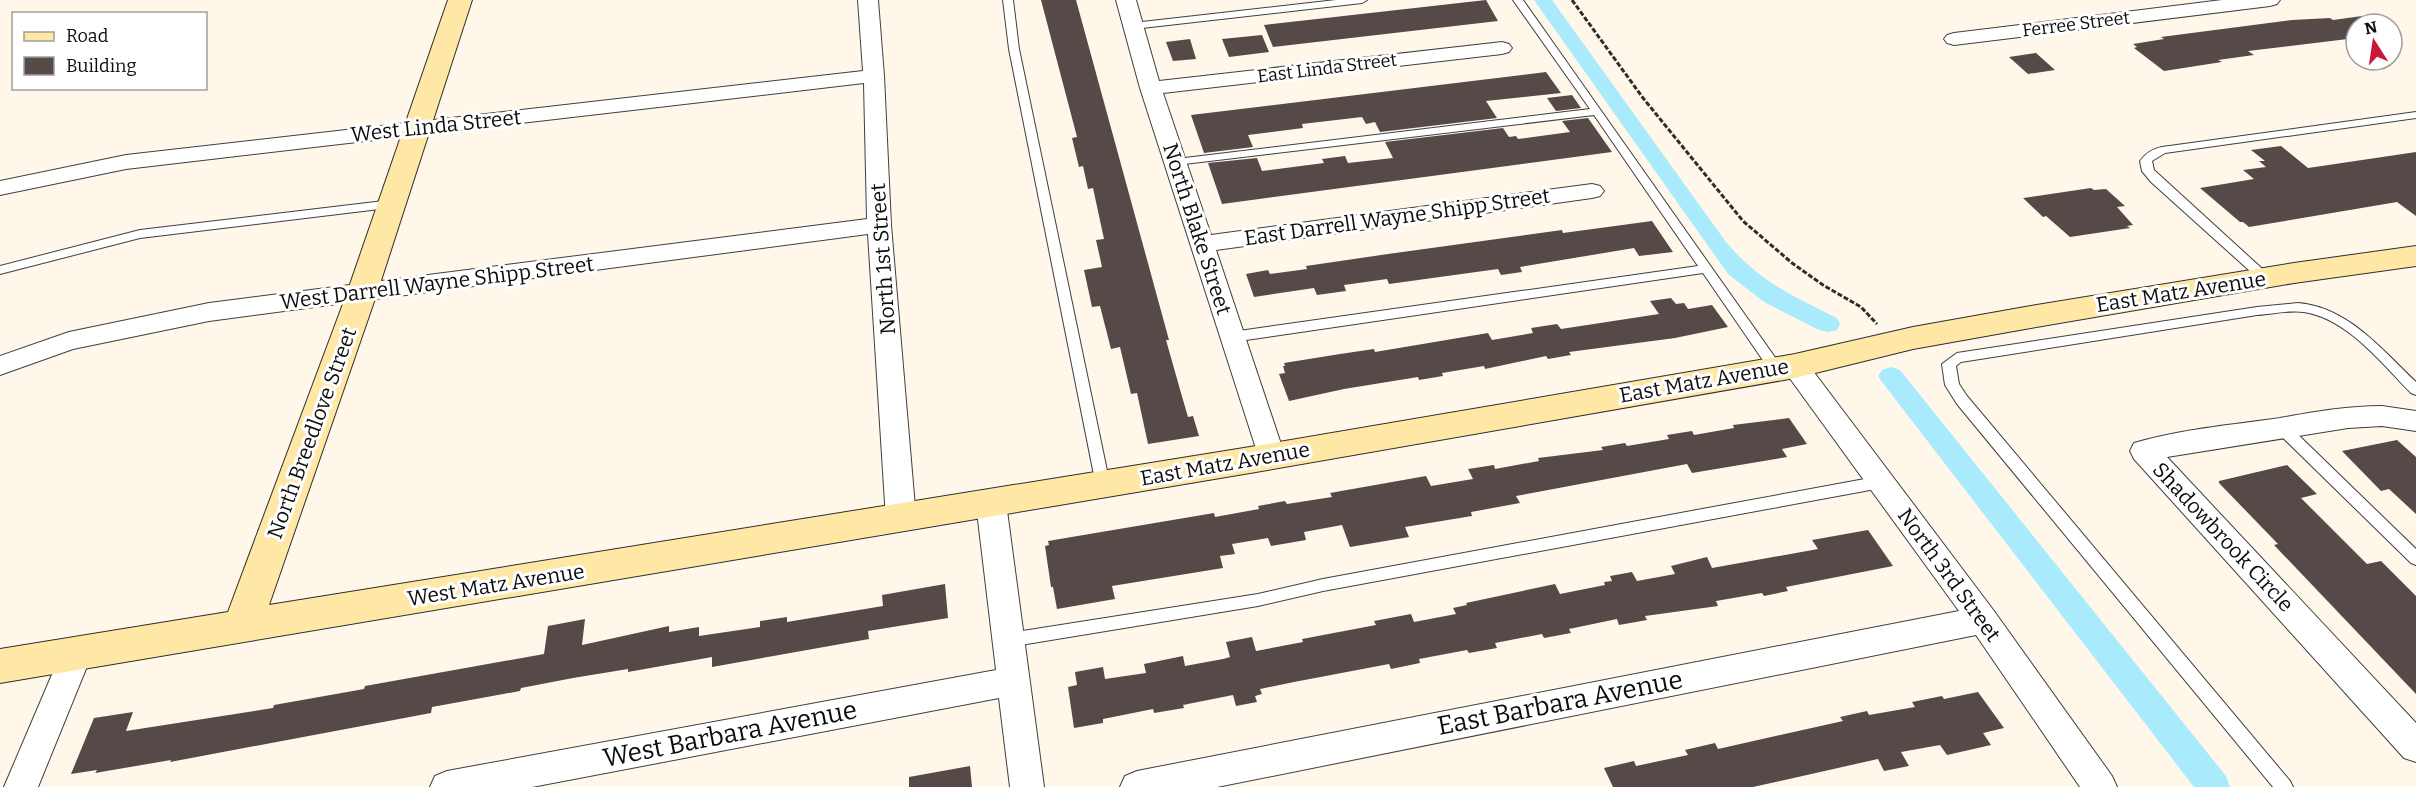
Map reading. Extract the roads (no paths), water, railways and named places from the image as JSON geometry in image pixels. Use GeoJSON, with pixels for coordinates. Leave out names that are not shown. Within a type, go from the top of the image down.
{"type":"FeatureCollection","features":[{"type":"Feature","properties":{"kind":"street","name":"North Breedlove Street"},"geometry":{"type":"LineString","coordinates":[[242,627],[362,293],[460,0]]}},
{"type":"Feature","properties":{"kind":"street","name":"North 1st Street"},"geometry":{"type":"LineString","coordinates":[[868,0],[874,76],[879,225],[901,519]]}},
{"type":"Feature","properties":{"kind":"street","name":"North Blake Street"},"geometry":{"type":"LineString","coordinates":[[1126,0],[1151,88],[1271,456]]}},
{"type":"Feature","properties":{"kind":"street","name":"Ferree Street"},"geometry":{"type":"LineString","coordinates":[[1954,39],[2270,0]]}},
{"type":"Feature","properties":{"kind":"street","name":"East Linda Street"},"geometry":{"type":"LineString","coordinates":[[1151,88],[1502,48]]}},
{"type":"Feature","properties":{"kind":"street","name":"West Linda Street"},"geometry":{"type":"LineString","coordinates":[[0,188],[126,162],[874,76]]}},
{"type":"Feature","properties":{"kind":"street","name":"East Darrell Wayne Shipp Street"},"geometry":{"type":"LineString","coordinates":[[1202,244],[1592,191]]}},
{"type":"Feature","properties":{"kind":"street","name":"West Darrell Wayne Shipp Street"},"geometry":{"type":"LineString","coordinates":[[0,366],[69,341],[209,312],[879,225]]}},
{"type":"Feature","properties":{"kind":"street","name":"East Matz Avenue"},"geometry":{"type":"LineString","coordinates":[[991,503],[1786,367],[1893,343],[2025,318],[2265,278],[2416,256]]}},
{"type":"Feature","properties":{"kind":"street","name":"North 3rd Street"},"geometry":{"type":"LineString","coordinates":[[1786,367],[1881,482],[1983,620],[2094,786]]}},
{"type":"Feature","properties":{"kind":"street","name":"Shadowbrook Circle"},"geometry":{"type":"LineString","coordinates":[[2416,421],[2388,415],[2362,416],[2212,437],[2144,451],[2416,747]]}},
{"type":"Feature","properties":{"kind":"street","name":"West Matz Avenue"},"geometry":{"type":"LineString","coordinates":[[0,666],[991,503]]}},
{"type":"Feature","properties":{"kind":"street"},"geometry":{"type":"LineString","coordinates":[[991,503],[1027,787]]}},
{"type":"Feature","properties":{"kind":"street","name":"East Barbara Avenue"},"geometry":{"type":"LineString","coordinates":[[1137,787],[1983,620]]}},
{"type":"Feature","properties":{"kind":"street"},"geometry":{"type":"LineString","coordinates":[[21,787],[76,654]]}},
{"type":"Feature","properties":{"kind":"street","name":"West Barbara Avenue"},"geometry":{"type":"LineString","coordinates":[[447,787],[1014,681]]}},
{"type":"Feature","properties":{"kind":"lane"},"geometry":{"type":"LineString","coordinates":[[1008,0],[1014,50],[1103,484]]}},
{"type":"Feature","properties":{"kind":"lane"},"geometry":{"type":"LineString","coordinates":[[1133,26],[1362,0]]}},
{"type":"Feature","properties":{"kind":"lane"},"geometry":{"type":"LineString","coordinates":[[1518,0],[1565,63],[1596,112],[1706,269],[1786,367]]}},
{"type":"Feature","properties":{"kind":"lane"},"geometry":{"type":"LineString","coordinates":[[1176,162],[1596,112]]}},
{"type":"Feature","properties":{"kind":"lane"},"geometry":{"type":"LineString","coordinates":[[2265,278],[2155,179],[2148,171],[2146,161],[2151,155],[2162,150],[2416,115]]}},
{"type":"Feature","properties":{"kind":"lane"},"geometry":{"type":"LineString","coordinates":[[0,270],[140,234],[392,204]]}},
{"type":"Feature","properties":{"kind":"lane"},"geometry":{"type":"LineString","coordinates":[[1232,337],[1706,269]]}},
{"type":"Feature","properties":{"kind":"lane"},"geometry":{"type":"LineString","coordinates":[[2284,787],[1962,400],[1952,385],[1949,364],[1957,358],[2257,311],[2304,308],[2330,315],[2366,342],[2416,390]]}},
{"type":"Feature","properties":{"kind":"lane"},"geometry":{"type":"LineString","coordinates":[[2281,427],[2416,559]]}},
{"type":"Feature","properties":{"kind":"lane"},"geometry":{"type":"LineString","coordinates":[[1009,640],[1258,600],[1335,583],[1881,482]]}},
{"type":"Feature","properties":{"kind":"waterway"},"geometry":{"type":"LineString","coordinates":[[1543,0],[1718,247],[1736,269],[1772,296],[1828,324]]}},
{"type":"Feature","properties":{"kind":"waterway"},"geometry":{"type":"LineString","coordinates":[[1891,376],[2214,787]]}}]}
